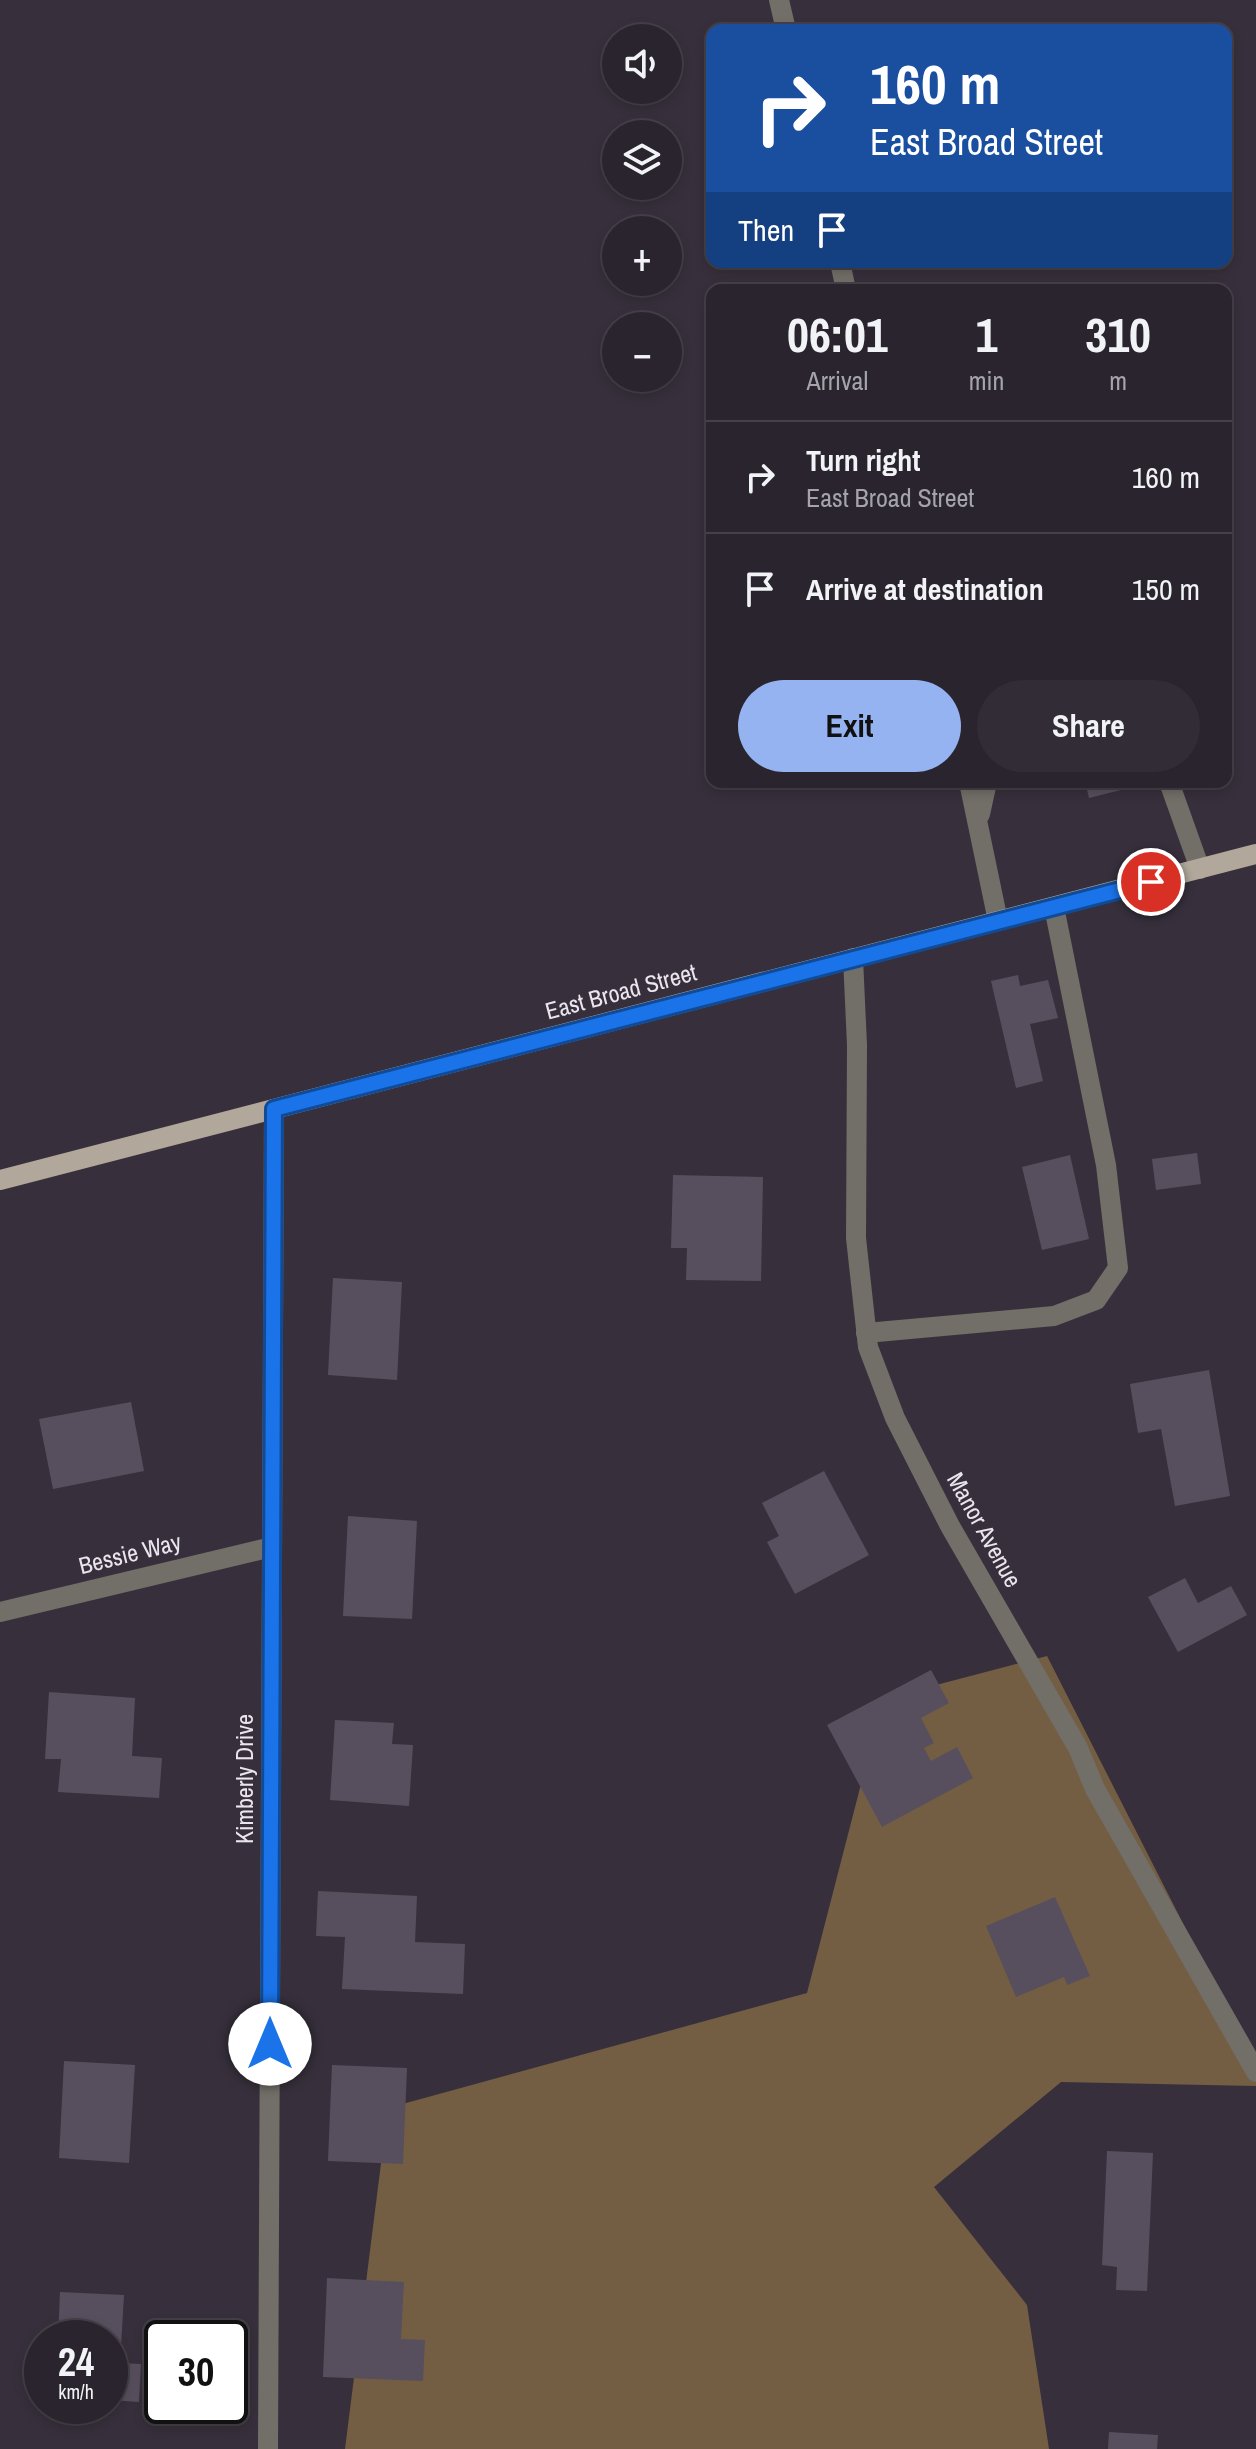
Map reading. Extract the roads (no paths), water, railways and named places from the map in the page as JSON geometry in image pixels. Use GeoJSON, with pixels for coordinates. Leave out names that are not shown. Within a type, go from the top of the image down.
{"type":"FeatureCollection","features":[{"type":"Feature","properties":{"kind":"main road","name":"East Broad Street"},"geometry":{"type":"LineString","coordinates":[[0,1180],[1256,854]]}},
{"type":"Feature","properties":{"kind":"street"},"geometry":{"type":"LineString","coordinates":[[779,0],[785,24]]}},
{"type":"Feature","properties":{"kind":"street"},"geometry":{"type":"LineString","coordinates":[[970,788],[998,921]]}},
{"type":"Feature","properties":{"kind":"street"},"geometry":{"type":"LineString","coordinates":[[978,822],[986,788]]}},
{"type":"Feature","properties":{"kind":"street"},"geometry":{"type":"LineString","coordinates":[[1171,788],[1200,869]]}},
{"type":"Feature","properties":{"kind":"street"},"geometry":{"type":"LineString","coordinates":[[866,1333],[1054,1316],[1096,1300],[1118,1268],[1106,1165],[1054,907]]}},
{"type":"Feature","properties":{"kind":"street","name":"Manor Avenue"},"geometry":{"type":"LineString","coordinates":[[853,958],[857,1045],[856,1238],[868,1347],[895,1418],[950,1526],[1078,1748],[1095,1789],[1256,2072]]}},
{"type":"Feature","properties":{"kind":"street","name":"Kimberly Drive"},"geometry":{"type":"LineString","coordinates":[[268,2449],[274,1109]]}},
{"type":"Feature","properties":{"kind":"street","name":"Bessie Way"},"geometry":{"type":"LineString","coordinates":[[0,1612],[272,1547]]}}]}
